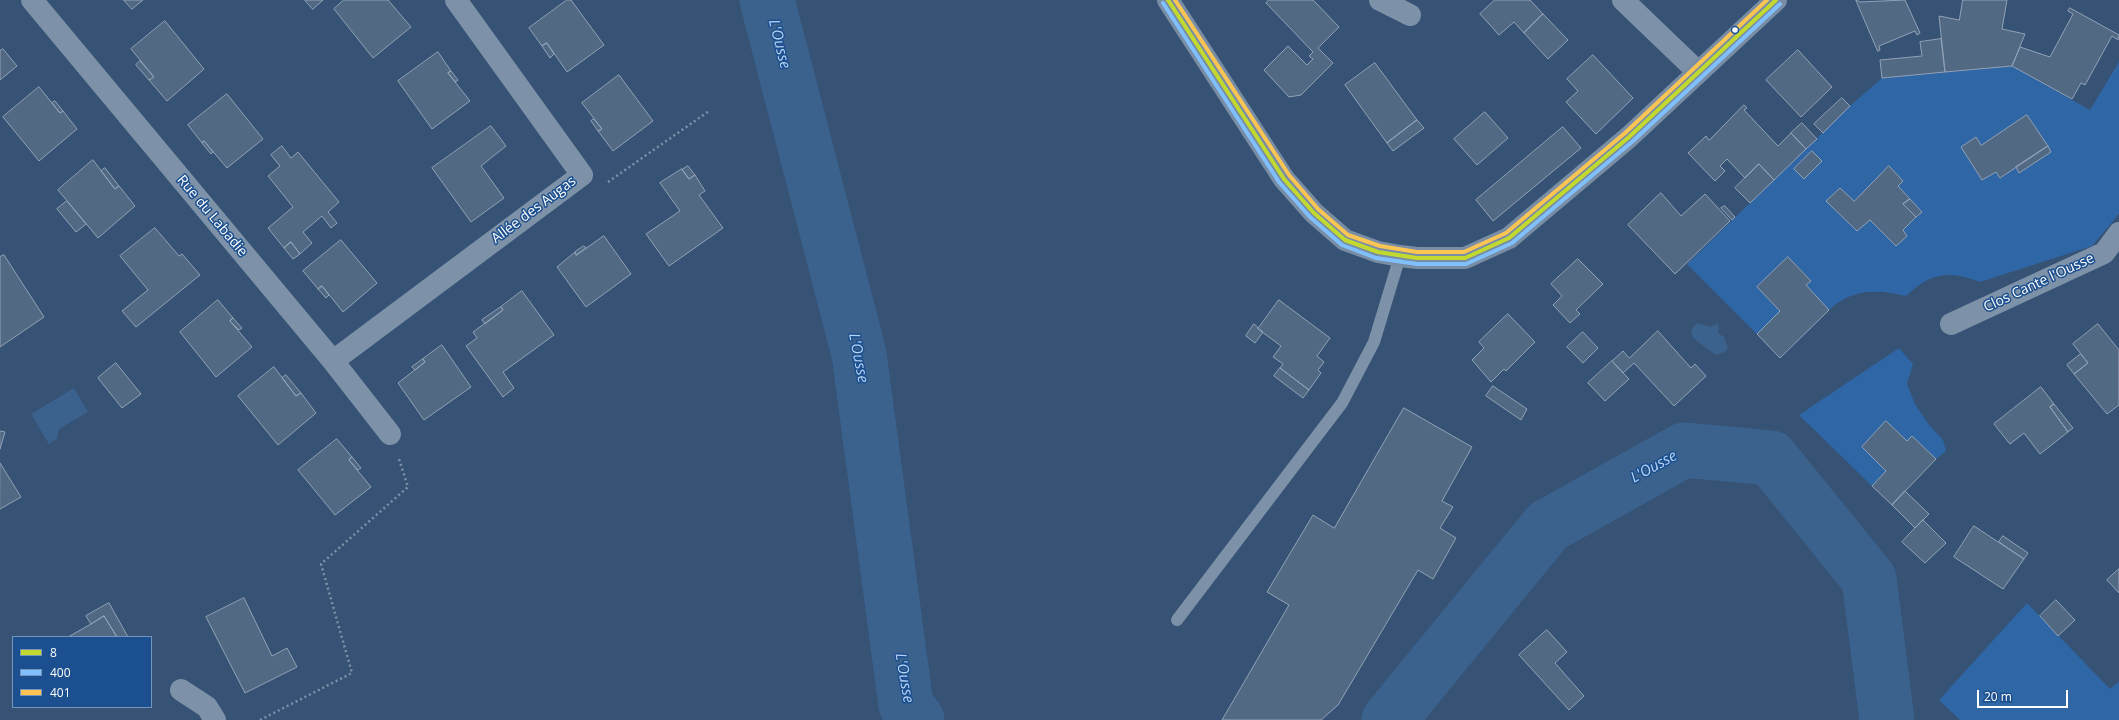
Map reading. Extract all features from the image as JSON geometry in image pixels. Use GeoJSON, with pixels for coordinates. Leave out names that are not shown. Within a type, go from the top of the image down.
{"type":"FeatureCollection","features":[{"type":"Feature","properties":{"kind":"street","name":"Rue du Labadie"},"geometry":{"type":"LineString","coordinates":[[32,0],[333,361],[390,434]]}},
{"type":"Feature","properties":{"kind":"street","name":"Allée des Augas"},"geometry":{"type":"LineString","coordinates":[[333,361],[582,175],[456,0]]}},
{"type":"Feature","properties":{"kind":"street"},"geometry":{"type":"LineString","coordinates":[[1168,0],[1284,180],[1314,213],[1345,240],[1378,252],[1417,258],[1465,258],[1509,238],[1629,136],[1776,0]]}},
{"type":"Feature","properties":{"kind":"street"},"geometry":{"type":"LineString","coordinates":[[1380,0],[1410,15]]}},
{"type":"Feature","properties":{"kind":"street"},"geometry":{"type":"LineString","coordinates":[[1622,0],[1698,71]]}},
{"type":"Feature","properties":{"kind":"street","name":"Clos Cante l'Ousse"},"geometry":{"type":"LineString","coordinates":[[1951,324],[2104,253],[2119,233]]}},
{"type":"Feature","properties":{"kind":"street"},"geometry":{"type":"LineString","coordinates":[[181,690],[207,707],[215,720]]}},
{"type":"Feature","properties":{"kind":"lane"},"geometry":{"type":"LineString","coordinates":[[1178,620],[1342,403],[1374,342],[1400,256]]}},
{"type":"Feature","properties":{"kind":"path"},"geometry":{"type":"LineString","coordinates":[[582,175],[606,183],[709,111]]}},
{"type":"Feature","properties":{"kind":"path"},"geometry":{"type":"LineString","coordinates":[[260,720],[352,673],[321,564],[408,487],[390,434]]}},
{"type":"Feature","properties":{"kind":"shaded area"},"geometry":{"type":"Polygon","coordinates":[[[2119,62],[2119,214],[2092,246],[1980,282],[1968,278],[1949,275],[1932,278],[1923,282],[1906,296],[1885,292],[1865,292],[1856,294],[1838,303],[1829,310],[1806,285],[1811,280],[1788,257],[1757,287],[1780,311],[1757,334],[1687,264],[1850,106],[1882,78],[2012,66],[2090,110],[2119,62]],[[2027,115],[1981,145],[1976,137],[1961,147],[1982,180],[1996,172],[2001,178],[2016,167],[2019,172],[2051,152],[2027,115]],[[1812,151],[1794,168],[1804,179],[1822,161],[1812,151]],[[1889,166],[1854,201],[1840,188],[1826,201],[1857,231],[1870,220],[1896,246],[1907,236],[1903,230],[1922,212],[1898,186],[1903,181],[1889,166]]]}},
{"type":"Feature","properties":{"kind":"shaded area"},"geometry":{"type":"Polygon","coordinates":[[[1697,323],[1710,327],[1717,324],[1719,326],[1718,333],[1724,337],[1728,349],[1716,355],[1693,338],[1691,330],[1697,323]]]}},
{"type":"Feature","properties":{"kind":"shaded area"},"geometry":{"type":"Polygon","coordinates":[[[1899,348],[1913,364],[1907,384],[1915,404],[1929,425],[1943,440],[1946,451],[1936,459],[1912,436],[1907,441],[1886,421],[1862,447],[1886,471],[1872,486],[1799,415],[1899,348]]]}},
{"type":"Feature","properties":{"kind":"shaded area"},"geometry":{"type":"Polygon","coordinates":[[[74,388],[88,412],[59,429],[57,439],[49,444],[31,414],[74,388]]]}},
{"type":"Feature","properties":{"kind":"shaded area"},"geometry":{"type":"Polygon","coordinates":[[[2027,603],[2110,689],[2119,681],[2119,720],[1960,720],[1939,700],[2027,603]]]}},
{"type":"Feature","properties":{"kind":"building"},"geometry":{"type":"Polygon","coordinates":[[[124,0],[143,0],[132,9],[124,0]]]}},
{"type":"Feature","properties":{"kind":"building"},"geometry":{"type":"Polygon","coordinates":[[[305,0],[323,0],[313,9],[305,0]]]}},
{"type":"Feature","properties":{"kind":"building"},"geometry":{"type":"Polygon","coordinates":[[[344,0],[388,0],[411,27],[373,58],[334,9],[344,0]]]}},
{"type":"Feature","properties":{"kind":"building"},"geometry":{"type":"Polygon","coordinates":[[[567,0],[571,0],[604,45],[567,72],[547,43],[542,46],[529,28],[567,0]]]}},
{"type":"Feature","properties":{"kind":"building"},"geometry":{"type":"Polygon","coordinates":[[[1269,0],[1313,0],[1339,27],[1318,48],[1333,63],[1301,95],[1289,97],[1264,70],[1288,46],[1307,65],[1313,59],[1309,56],[1313,52],[1266,3],[1269,0]]]}},
{"type":"Feature","properties":{"kind":"building"},"geometry":{"type":"Polygon","coordinates":[[[1495,0],[1530,0],[1543,14],[1524,33],[1514,22],[1499,35],[1480,14],[1495,0]]]}},
{"type":"Feature","properties":{"kind":"building"},"geometry":{"type":"Polygon","coordinates":[[[1856,0],[1860,2],[1905,0],[1920,33],[1917,35],[1915,31],[1879,46],[1880,50],[1878,51],[1856,0]]]}},
{"type":"Feature","properties":{"kind":"building"},"geometry":{"type":"Polygon","coordinates":[[[1963,0],[2007,0],[2002,29],[2025,34],[2012,66],[1945,72],[1939,16],[1959,20],[1963,0]]]}},
{"type":"Feature","properties":{"kind":"building"},"geometry":{"type":"Polygon","coordinates":[[[2070,8],[2119,35],[2118,40],[2112,36],[2085,85],[2081,83],[2072,99],[2012,66],[2020,47],[2050,57],[2073,14],[2068,11],[2070,8]]]}},
{"type":"Feature","properties":{"kind":"building"},"geometry":{"type":"Polygon","coordinates":[[[1543,14],[1568,40],[1548,59],[1524,33],[1543,14]]]}},
{"type":"Feature","properties":{"kind":"building"},"geometry":{"type":"Polygon","coordinates":[[[165,21],[204,69],[167,101],[149,80],[154,77],[131,49],[165,21]]]}},
{"type":"Feature","properties":{"kind":"building"},"geometry":{"type":"Polygon","coordinates":[[[1941,39],[1945,72],[1882,78],[1880,60],[1922,56],[1920,42],[1941,39]]]}},
{"type":"Feature","properties":{"kind":"building"},"geometry":{"type":"Polygon","coordinates":[[[547,43],[554,54],[550,58],[542,46],[547,43]]]}},
{"type":"Feature","properties":{"kind":"building"},"geometry":{"type":"Polygon","coordinates":[[[3,49],[17,66],[0,80],[0,51],[3,49]]]}},
{"type":"Feature","properties":{"kind":"building"},"geometry":{"type":"Polygon","coordinates":[[[1798,50],[1832,87],[1801,117],[1766,80],[1798,50]]]}},
{"type":"Feature","properties":{"kind":"building"},"geometry":{"type":"Polygon","coordinates":[[[438,52],[451,71],[448,73],[470,101],[432,129],[398,81],[438,52]]]}},
{"type":"Feature","properties":{"kind":"building"},"geometry":{"type":"Polygon","coordinates":[[[1593,55],[1633,98],[1596,134],[1566,102],[1578,91],[1567,79],[1593,55]]]}},
{"type":"Feature","properties":{"kind":"building"},"geometry":{"type":"Polygon","coordinates":[[[140,61],[154,77],[149,80],[136,65],[140,61]]]}},
{"type":"Feature","properties":{"kind":"building"},"geometry":{"type":"Polygon","coordinates":[[[1375,63],[1417,120],[1387,143],[1345,85],[1375,63]]]}},
{"type":"Feature","properties":{"kind":"building"},"geometry":{"type":"Polygon","coordinates":[[[451,71],[458,80],[456,82],[448,73],[451,71]]]}},
{"type":"Feature","properties":{"kind":"building"},"geometry":{"type":"Polygon","coordinates":[[[619,75],[653,121],[613,151],[598,131],[602,129],[582,103],[619,75]]]}},
{"type":"Feature","properties":{"kind":"building"},"geometry":{"type":"Polygon","coordinates":[[[39,87],[60,113],[63,111],[77,129],[39,161],[3,117],[39,87]]]}},
{"type":"Feature","properties":{"kind":"building"},"geometry":{"type":"Polygon","coordinates":[[[227,94],[263,139],[227,168],[204,141],[202,143],[188,125],[227,94]]]}},
{"type":"Feature","properties":{"kind":"building"},"geometry":{"type":"Polygon","coordinates":[[[1842,98],[1850,106],[1823,133],[1814,124],[1842,98]]]}},
{"type":"Feature","properties":{"kind":"building"},"geometry":{"type":"Polygon","coordinates":[[[55,101],[63,111],[60,113],[52,103],[55,101]]]}},
{"type":"Feature","properties":{"kind":"building"},"geometry":{"type":"Polygon","coordinates":[[[1744,105],[1747,108],[1744,110],[1778,146],[1791,133],[1806,149],[1774,180],[1759,164],[1745,178],[1727,159],[1720,166],[1725,171],[1715,181],[1688,153],[1706,136],[1709,140],[1744,105]]]}},
{"type":"Feature","properties":{"kind":"building"},"geometry":{"type":"Polygon","coordinates":[[[1485,112],[1508,138],[1477,165],[1454,139],[1485,112]]]}},
{"type":"Feature","properties":{"kind":"building"},"geometry":{"type":"Polygon","coordinates":[[[2027,115],[2048,146],[2000,178],[1996,172],[1982,180],[1961,147],[1976,137],[1981,145],[2027,115]]]}},
{"type":"Feature","properties":{"kind":"building"},"geometry":{"type":"Polygon","coordinates":[[[594,119],[602,129],[598,131],[591,121],[594,119]]]}},
{"type":"Feature","properties":{"kind":"building"},"geometry":{"type":"Polygon","coordinates":[[[1417,120],[1424,128],[1393,151],[1387,143],[1417,120]]]}},
{"type":"Feature","properties":{"kind":"building"},"geometry":{"type":"Polygon","coordinates":[[[1802,123],[1817,139],[1806,149],[1791,133],[1802,123]]]}},
{"type":"Feature","properties":{"kind":"building"},"geometry":{"type":"Polygon","coordinates":[[[491,126],[506,146],[481,166],[504,198],[471,222],[432,168],[491,126]]]}},
{"type":"Feature","properties":{"kind":"building"},"geometry":{"type":"Polygon","coordinates":[[[1563,127],[1581,148],[1493,221],[1476,200],[1563,127]]]}},
{"type":"Feature","properties":{"kind":"building"},"geometry":{"type":"Polygon","coordinates":[[[204,141],[213,152],[211,154],[202,143],[204,141]]]}},
{"type":"Feature","properties":{"kind":"building"},"geometry":{"type":"Polygon","coordinates":[[[282,146],[291,158],[298,152],[339,202],[328,212],[337,223],[331,228],[322,216],[303,232],[312,243],[300,254],[291,242],[284,248],[268,228],[293,207],[268,176],[280,166],[271,155],[282,146]]]}},
{"type":"Feature","properties":{"kind":"building"},"geometry":{"type":"Polygon","coordinates":[[[2048,146],[2051,152],[2019,173],[2016,167],[2048,146]]]}},
{"type":"Feature","properties":{"kind":"building"},"geometry":{"type":"Polygon","coordinates":[[[1812,151],[1822,161],[1804,179],[1794,169],[1812,151]]]}},
{"type":"Feature","properties":{"kind":"building"},"geometry":{"type":"Polygon","coordinates":[[[93,160],[115,189],[119,186],[135,206],[98,238],[58,190],[93,160]]]}},
{"type":"Feature","properties":{"kind":"building"},"geometry":{"type":"Polygon","coordinates":[[[1759,164],[1774,180],[1750,203],[1735,188],[1759,164]]]}},
{"type":"Feature","properties":{"kind":"building"},"geometry":{"type":"Polygon","coordinates":[[[688,166],[695,175],[689,179],[682,170],[688,166]]]}},
{"type":"Feature","properties":{"kind":"building"},"geometry":{"type":"Polygon","coordinates":[[[1889,166],[1903,181],[1898,186],[1910,199],[1903,204],[1916,217],[1903,230],[1907,236],[1896,246],[1870,220],[1857,231],[1826,201],[1840,188],[1854,201],[1889,166]]]}},
{"type":"Feature","properties":{"kind":"building"},"geometry":{"type":"Polygon","coordinates":[[[105,168],[119,186],[115,189],[101,171],[105,168]]]}},
{"type":"Feature","properties":{"kind":"building"},"geometry":{"type":"Polygon","coordinates":[[[682,169],[689,179],[695,175],[705,191],[699,195],[723,228],[669,266],[646,234],[680,211],[660,183],[682,169]]]}},
{"type":"Feature","properties":{"kind":"building"},"geometry":{"type":"Polygon","coordinates":[[[1661,193],[1681,216],[1705,194],[1730,221],[1675,274],[1628,225],[1661,193]]]}},
{"type":"Feature","properties":{"kind":"building"},"geometry":{"type":"Polygon","coordinates":[[[1910,199],[1922,212],[1916,217],[1903,204],[1910,199]]]}},
{"type":"Feature","properties":{"kind":"building"},"geometry":{"type":"Polygon","coordinates":[[[67,201],[86,224],[76,232],[57,209],[67,201]]]}},
{"type":"Feature","properties":{"kind":"building"},"geometry":{"type":"Polygon","coordinates":[[[1725,206],[1735,217],[1732,220],[1721,208],[1725,206]]]}},
{"type":"Feature","properties":{"kind":"building"},"geometry":{"type":"Polygon","coordinates":[[[155,228],[179,256],[182,254],[200,275],[136,327],[122,311],[148,290],[120,256],[155,228]]]}},
{"type":"Feature","properties":{"kind":"building"},"geometry":{"type":"Polygon","coordinates":[[[604,236],[631,274],[586,307],[557,267],[575,252],[576,255],[604,236]]]}},
{"type":"Feature","properties":{"kind":"building"},"geometry":{"type":"Polygon","coordinates":[[[341,240],[377,283],[343,312],[322,286],[318,289],[303,271],[341,240]]]}},
{"type":"Feature","properties":{"kind":"building"},"geometry":{"type":"Polygon","coordinates":[[[291,242],[300,254],[293,259],[284,248],[291,242]]]}},
{"type":"Feature","properties":{"kind":"building"},"geometry":{"type":"Polygon","coordinates":[[[584,246],[586,248],[576,255],[575,252],[584,246]]]}},
{"type":"Feature","properties":{"kind":"building"},"geometry":{"type":"Polygon","coordinates":[[[4,255],[44,317],[0,347],[0,257],[4,255]]]}},
{"type":"Feature","properties":{"kind":"building"},"geometry":{"type":"Polygon","coordinates":[[[1788,257],[1811,281],[1806,285],[1829,310],[1780,358],[1757,334],[1780,311],[1757,287],[1788,257]]]}},
{"type":"Feature","properties":{"kind":"building"},"geometry":{"type":"Polygon","coordinates":[[[1578,259],[1603,284],[1576,310],[1580,314],[1570,323],[1553,305],[1562,296],[1551,284],[1578,259]]]}},
{"type":"Feature","properties":{"kind":"building"},"geometry":{"type":"Polygon","coordinates":[[[322,286],[329,295],[326,298],[318,289],[322,286]]]}},
{"type":"Feature","properties":{"kind":"building"},"geometry":{"type":"Polygon","coordinates":[[[522,291],[554,335],[503,372],[514,388],[503,397],[466,346],[477,338],[473,332],[503,310],[501,307],[522,291]]]}},
{"type":"Feature","properties":{"kind":"building"},"geometry":{"type":"Polygon","coordinates":[[[218,300],[233,318],[230,321],[252,347],[216,377],[180,332],[218,300]]]}},
{"type":"Feature","properties":{"kind":"building"},"geometry":{"type":"Polygon","coordinates":[[[1279,300],[1330,338],[1317,356],[1324,362],[1318,370],[1321,373],[1309,390],[1280,368],[1283,364],[1273,357],[1281,346],[1258,329],[1279,300]]]}},
{"type":"Feature","properties":{"kind":"building"},"geometry":{"type":"Polygon","coordinates":[[[501,307],[503,310],[485,324],[482,320],[501,307]]]}},
{"type":"Feature","properties":{"kind":"building"},"geometry":{"type":"Polygon","coordinates":[[[1508,314],[1535,342],[1506,371],[1504,369],[1491,382],[1472,360],[1484,348],[1479,342],[1508,314]]]}},
{"type":"Feature","properties":{"kind":"building"},"geometry":{"type":"Polygon","coordinates":[[[233,318],[242,328],[239,330],[230,321],[233,318]]]}},
{"type":"Feature","properties":{"kind":"building"},"geometry":{"type":"Polygon","coordinates":[[[1254,324],[1263,332],[1255,343],[1246,336],[1254,324]]]}},
{"type":"Feature","properties":{"kind":"building"},"geometry":{"type":"Polygon","coordinates":[[[2098,324],[2119,350],[2119,405],[2107,414],[2074,374],[2088,363],[2073,344],[2098,324]]]}},
{"type":"Feature","properties":{"kind":"building"},"geometry":{"type":"Polygon","coordinates":[[[1658,331],[1691,368],[1695,364],[1706,376],[1674,406],[1634,363],[1623,373],[1612,361],[1623,351],[1629,358],[1658,331]]]}},
{"type":"Feature","properties":{"kind":"building"},"geometry":{"type":"Polygon","coordinates":[[[1583,332],[1598,348],[1583,363],[1567,347],[1583,332]]]}},
{"type":"Feature","properties":{"kind":"building"},"geometry":{"type":"Polygon","coordinates":[[[442,345],[471,387],[424,420],[398,383],[425,362],[423,359],[442,345]]]}},
{"type":"Feature","properties":{"kind":"building"},"geometry":{"type":"Polygon","coordinates":[[[2081,354],[2088,363],[2074,374],[2067,365],[2081,354]]]}},
{"type":"Feature","properties":{"kind":"building"},"geometry":{"type":"Polygon","coordinates":[[[423,359],[425,362],[415,370],[412,367],[423,359]]]}},
{"type":"Feature","properties":{"kind":"building"},"geometry":{"type":"Polygon","coordinates":[[[1612,361],[1629,379],[1605,401],[1588,383],[1612,361]]]}},
{"type":"Feature","properties":{"kind":"building"},"geometry":{"type":"Polygon","coordinates":[[[116,363],[141,394],[122,408],[98,378],[116,363]]]}},
{"type":"Feature","properties":{"kind":"building"},"geometry":{"type":"Polygon","coordinates":[[[274,367],[296,396],[301,393],[316,413],[278,445],[238,396],[274,367]]]}},
{"type":"Feature","properties":{"kind":"building"},"geometry":{"type":"Polygon","coordinates":[[[1280,368],[1309,390],[1303,398],[1274,376],[1280,368]]]}},
{"type":"Feature","properties":{"kind":"building"},"geometry":{"type":"Polygon","coordinates":[[[286,375],[301,393],[296,396],[282,378],[286,375]]]}},
{"type":"Feature","properties":{"kind":"building"},"geometry":{"type":"Polygon","coordinates":[[[1493,386],[1527,409],[1521,420],[1486,396],[1493,386]]]}},
{"type":"Feature","properties":{"kind":"building"},"geometry":{"type":"Polygon","coordinates":[[[2041,387],[2054,404],[2050,407],[2068,432],[2040,454],[2024,433],[2010,444],[1994,424],[2041,387]]]}},
{"type":"Feature","properties":{"kind":"building"},"geometry":{"type":"Polygon","coordinates":[[[2054,404],[2073,428],[2068,432],[2050,407],[2054,404]]]}},
{"type":"Feature","properties":{"kind":"building"},"geometry":{"type":"Polygon","coordinates":[[[1404,408],[1472,447],[1442,501],[1453,507],[1440,528],[1456,538],[1433,579],[1418,570],[1338,705],[1321,720],[1222,720],[1289,605],[1267,592],[1313,515],[1334,528],[1404,408]]]}},
{"type":"Feature","properties":{"kind":"building"},"geometry":{"type":"Polygon","coordinates":[[[1886,421],[1907,441],[1912,436],[1936,459],[1892,505],[1872,486],[1886,471],[1862,447],[1886,421]]]}},
{"type":"Feature","properties":{"kind":"building"},"geometry":{"type":"Polygon","coordinates":[[[0,431],[5,432],[0,449],[0,431]]]}},
{"type":"Feature","properties":{"kind":"building"},"geometry":{"type":"Polygon","coordinates":[[[337,439],[352,457],[349,460],[371,487],[335,515],[298,470],[337,439]]]}},
{"type":"Feature","properties":{"kind":"building"},"geometry":{"type":"Polygon","coordinates":[[[352,457],[361,468],[358,470],[349,460],[352,457]]]}},
{"type":"Feature","properties":{"kind":"building"},"geometry":{"type":"Polygon","coordinates":[[[0,463],[21,497],[0,509],[0,463]]]}},
{"type":"Feature","properties":{"kind":"building"},"geometry":{"type":"Polygon","coordinates":[[[1905,491],[1929,514],[1915,528],[1892,505],[1905,491]]]}},
{"type":"Feature","properties":{"kind":"building"},"geometry":{"type":"Polygon","coordinates":[[[1923,520],[1946,543],[1925,563],[1902,542],[1923,520]]]}},
{"type":"Feature","properties":{"kind":"building"},"geometry":{"type":"Polygon","coordinates":[[[1974,526],[2024,559],[2003,589],[1954,557],[1974,526]]]}},
{"type":"Feature","properties":{"kind":"building"},"geometry":{"type":"Polygon","coordinates":[[[2003,536],[2028,553],[2024,559],[1999,542],[2003,536]]]}},
{"type":"Feature","properties":{"kind":"building"},"geometry":{"type":"Polygon","coordinates":[[[2119,569],[2119,593],[2107,580],[2119,569]]]}},
{"type":"Feature","properties":{"kind":"building"},"geometry":{"type":"Polygon","coordinates":[[[244,598],[272,656],[287,648],[297,667],[245,693],[206,617],[244,598]]]}},
{"type":"Feature","properties":{"kind":"building"},"geometry":{"type":"Polygon","coordinates":[[[2056,600],[2075,620],[2058,636],[2040,616],[2056,600]]]}},
{"type":"Feature","properties":{"kind":"building"},"geometry":{"type":"Polygon","coordinates":[[[109,603],[127,636],[116,636],[104,616],[91,624],[86,616],[109,603]]]}},
{"type":"Feature","properties":{"kind":"building"},"geometry":{"type":"Polygon","coordinates":[[[104,616],[116,636],[70,636],[104,616]]]}},
{"type":"Feature","properties":{"kind":"building"},"geometry":{"type":"Polygon","coordinates":[[[1547,630],[1567,652],[1555,663],[1584,696],[1569,710],[1519,655],[1547,630]]]}},
{"type":"Feature","properties":{"kind":"waterway","name":"L'Ousse"},"geometry":{"type":"LineString","coordinates":[[767,0],[859,354],[906,705],[917,720]]}},
{"type":"Feature","properties":{"kind":"waterway","name":"L'Ousse"},"geometry":{"type":"LineString","coordinates":[[1389,720],[1548,526],[1684,450],[1771,458],[1869,579],[1887,720]]}},
{"type":"Feature","properties":{"kind":"transit line","name":"8"},"geometry":{"type":"LineString","coordinates":[[1168,0],[1284,179],[1314,213],[1345,240],[1378,252],[1417,258],[1465,258],[1509,238],[1629,137],[1776,0]]}},
{"type":"Feature","properties":{"kind":"transit line","name":"401"},"geometry":{"type":"LineString","coordinates":[[1175,0],[1289,175],[1318,209],[1348,235],[1380,246],[1417,252],[1464,252],[1506,233],[1625,133],[1767,0]]}},
{"type":"Feature","properties":{"kind":"transit line","name":"400"},"geometry":{"type":"LineString","coordinates":[[1163,3],[1279,182],[1310,217],[1342,245],[1376,258],[1417,264],[1466,264],[1512,243],[1633,141],[1780,4]]}}]}
